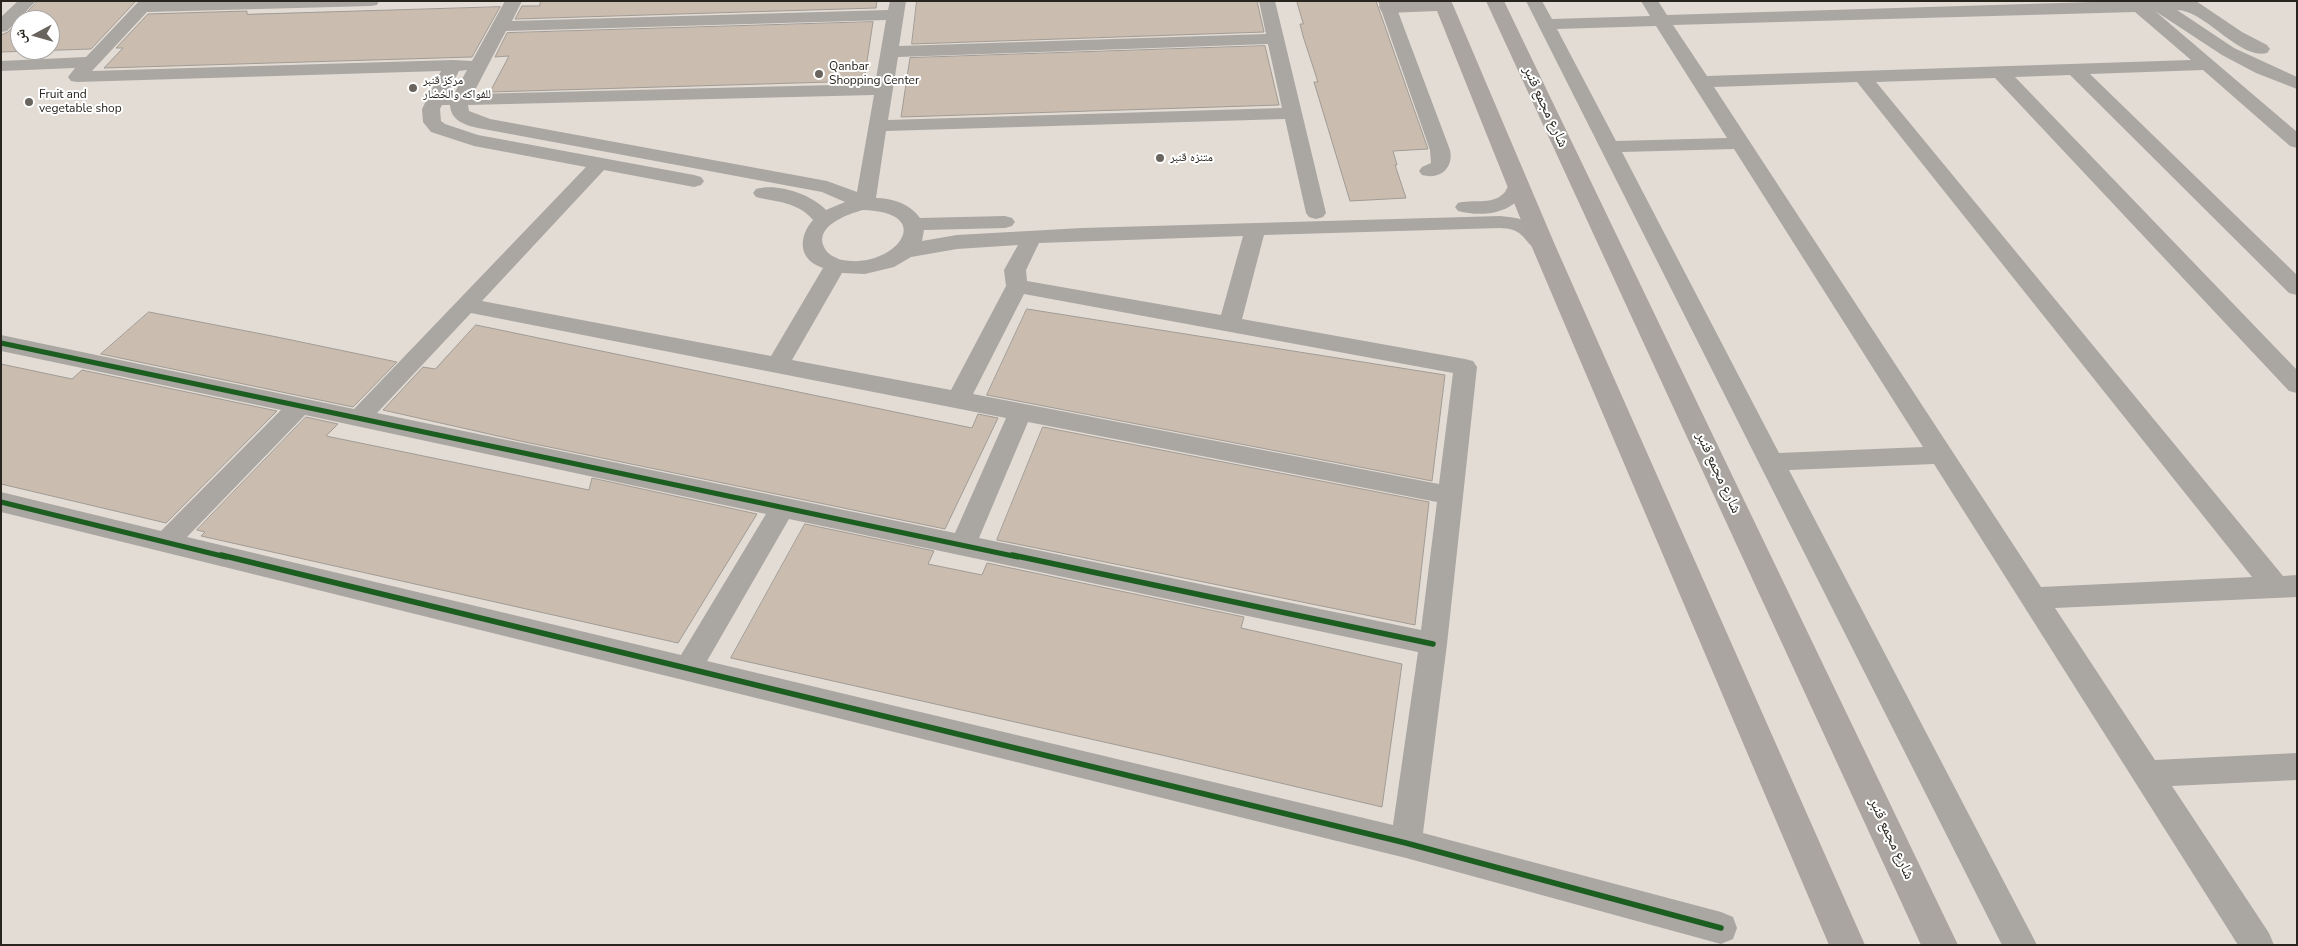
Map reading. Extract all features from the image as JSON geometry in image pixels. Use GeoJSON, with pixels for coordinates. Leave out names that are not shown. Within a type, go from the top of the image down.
{"type":"FeatureCollection","features":[{"type":"Feature","properties":{"kind":"main road","name":"شارع مجمع قنبر"},"geometry":{"type":"LineString","coordinates":[[1495,1],[1940,945]]}},
{"type":"Feature","properties":{"kind":"main road"},"geometry":{"type":"LineString","coordinates":[[1387,4],[1443,3],[1543,245],[1847,945]]}},
{"type":"Feature","properties":{"kind":"street"},"geometry":{"type":"LineString","coordinates":[[1,27],[28,1]]}},
{"type":"Feature","properties":{"kind":"street"},"geometry":{"type":"LineString","coordinates":[[371,1],[145,4],[78,77],[480,65]]}},
{"type":"Feature","properties":{"kind":"street"},"geometry":{"type":"LineString","coordinates":[[514,1],[460,100],[459,113],[464,117],[490,125],[827,187],[846,194],[863,204]]}},
{"type":"Feature","properties":{"kind":"street"},"geometry":{"type":"LineString","coordinates":[[1267,1],[1316,213]]}},
{"type":"Feature","properties":{"kind":"street"},"geometry":{"type":"LineString","coordinates":[[1534,1],[2020,945]]}},
{"type":"Feature","properties":{"kind":"street"},"geometry":{"type":"LineString","coordinates":[[2147,3],[2207,65],[2297,142]]}},
{"type":"Feature","properties":{"kind":"street"},"geometry":{"type":"LineString","coordinates":[[2147,3],[2219,46],[2274,75],[2297,84]]}},
{"type":"Feature","properties":{"kind":"street"},"geometry":{"type":"LineString","coordinates":[[1546,24],[1656,11],[2187,3],[2236,36],[2297,66]]}},
{"type":"Feature","properties":{"kind":"street"},"geometry":{"type":"LineString","coordinates":[[1387,4],[1440,150],[1442,160],[1440,166],[1429,171]]}},
{"type":"Feature","properties":{"kind":"street"},"geometry":{"type":"LineString","coordinates":[[501,26],[897,8],[863,204]]}},
{"type":"Feature","properties":{"kind":"street"},"geometry":{"type":"LineString","coordinates":[[1656,11],[2256,945]]}},
{"type":"Feature","properties":{"kind":"street"},"geometry":{"type":"LineString","coordinates":[[890,52],[1275,39]]}},
{"type":"Feature","properties":{"kind":"street"},"geometry":{"type":"LineString","coordinates":[[1,66],[91,62]]}},
{"type":"Feature","properties":{"kind":"street"},"geometry":{"type":"LineString","coordinates":[[453,65],[434,101],[430,116],[432,122],[444,130],[474,140],[795,199],[815,207],[823,218]]}},
{"type":"Feature","properties":{"kind":"street"},"geometry":{"type":"LineString","coordinates":[[1701,82],[2207,65]]}},
{"type":"Feature","properties":{"kind":"street"},"geometry":{"type":"LineString","coordinates":[[2074,69],[2297,288]]}},
{"type":"Feature","properties":{"kind":"street"},"geometry":{"type":"LineString","coordinates":[[2000,72],[2297,385]]}},
{"type":"Feature","properties":{"kind":"street"},"geometry":{"type":"LineString","coordinates":[[1862,76],[2286,586]]}},
{"type":"Feature","properties":{"kind":"street"},"geometry":{"type":"LineString","coordinates":[[434,101],[884,89]]}},
{"type":"Feature","properties":{"kind":"street"},"geometry":{"type":"LineString","coordinates":[[878,126],[1292,113]]}},
{"type":"Feature","properties":{"kind":"street"},"geometry":{"type":"LineString","coordinates":[[474,140],[490,125]]}},
{"type":"Feature","properties":{"kind":"street"},"geometry":{"type":"LineString","coordinates":[[1609,147],[1740,143]]}},
{"type":"Feature","properties":{"kind":"street"},"geometry":{"type":"LineString","coordinates":[[359,418],[600,163]]}},
{"type":"Feature","properties":{"kind":"street"},"geometry":{"type":"LineString","coordinates":[[905,251],[912,242],[915,233],[914,224],[910,217],[902,210],[885,205],[863,204],[834,212],[823,218],[811,236],[811,245],[824,260],[850,268],[880,264],[905,251],[957,242],[1316,213],[1494,206],[1508,202],[1516,194],[1518,184]]}},
{"type":"Feature","properties":{"kind":"street"},"geometry":{"type":"LineString","coordinates":[[914,224],[1170,225],[1256,230],[1500,222],[1520,224],[1543,245]]}},
{"type":"Feature","properties":{"kind":"street"},"geometry":{"type":"LineString","coordinates":[[1230,324],[1256,230]]}},
{"type":"Feature","properties":{"kind":"street"},"geometry":{"type":"LineString","coordinates":[[958,400],[1017,286],[1015,270],[1032,237]]}},
{"type":"Feature","properties":{"kind":"street"},"geometry":{"type":"LineString","coordinates":[[777,365],[836,265]]}},
{"type":"Feature","properties":{"kind":"street"},"geometry":{"type":"LineString","coordinates":[[1017,286],[1465,367],[1433,644],[1406,843]]}},
{"type":"Feature","properties":{"kind":"street"},"geometry":{"type":"LineString","coordinates":[[466,305],[1449,496]]}},
{"type":"Feature","properties":{"kind":"street"},"geometry":{"type":"LineString","coordinates":[[1,343],[1433,644]]}},
{"type":"Feature","properties":{"kind":"street"},"geometry":{"type":"LineString","coordinates":[[166,542],[300,406]]}},
{"type":"Feature","properties":{"kind":"street"},"geometry":{"type":"LineString","coordinates":[[963,545],[1020,412]]}},
{"type":"Feature","properties":{"kind":"street"},"geometry":{"type":"LineString","coordinates":[[1772,462],[1941,456]]}},
{"type":"Feature","properties":{"kind":"street"},"geometry":{"type":"LineString","coordinates":[[1,502],[1406,843],[1721,928]]}},
{"type":"Feature","properties":{"kind":"street"},"geometry":{"type":"LineString","coordinates":[[688,668],[783,507]]}},
{"type":"Feature","properties":{"kind":"street"},"geometry":{"type":"LineString","coordinates":[[2033,598],[2286,586]]}},
{"type":"Feature","properties":{"kind":"street"},"geometry":{"type":"LineString","coordinates":[[2147,774],[2297,766]]}},
{"type":"Feature","properties":{"kind":"building"},"geometry":{"type":"Polygon","coordinates":[[[38,1],[136,1],[91,49],[60,50],[60,10],[29,10],[38,1]]]}},
{"type":"Feature","properties":{"kind":"building"},"geometry":{"type":"Polygon","coordinates":[[[541,1],[877,1],[876,8],[515,19],[522,6],[539,6],[541,1]]]}},
{"type":"Feature","properties":{"kind":"building"},"geometry":{"type":"Polygon","coordinates":[[[917,1],[1257,1],[1264,32],[912,44],[917,1]]]}},
{"type":"Feature","properties":{"kind":"building"},"geometry":{"type":"Polygon","coordinates":[[[1297,1],[1376,1],[1428,149],[1393,151],[1397,165],[1395,165],[1406,198],[1350,201],[1314,82],[1318,82],[1303,36],[1300,24],[1303,24],[1297,1]]]}},
{"type":"Feature","properties":{"kind":"building"},"geometry":{"type":"Polygon","coordinates":[[[500,7],[472,57],[104,68],[123,48],[116,48],[148,14],[247,11],[247,14],[500,7]]]}},
{"type":"Feature","properties":{"kind":"building"},"geometry":{"type":"Polygon","coordinates":[[[873,22],[864,81],[490,92],[509,56],[495,57],[507,33],[873,22]]]}},
{"type":"Feature","properties":{"kind":"building"},"geometry":{"type":"Polygon","coordinates":[[[10,30],[10,52],[1,52],[1,35],[10,30]]]}},
{"type":"Feature","properties":{"kind":"building"},"geometry":{"type":"Polygon","coordinates":[[[1265,46],[1279,105],[901,117],[910,58],[1265,46]]]}},
{"type":"Feature","properties":{"kind":"building"},"geometry":{"type":"Polygon","coordinates":[[[1027,309],[1445,375],[1432,481],[987,395],[1027,309]]]}},
{"type":"Feature","properties":{"kind":"building"},"geometry":{"type":"Polygon","coordinates":[[[149,312],[397,362],[353,407],[101,354],[149,312]]]}},
{"type":"Feature","properties":{"kind":"building"},"geometry":{"type":"Polygon","coordinates":[[[476,325],[972,428],[978,414],[998,418],[945,529],[520,441],[383,410],[423,367],[435,369],[476,325]]]}},
{"type":"Feature","properties":{"kind":"building"},"geometry":{"type":"Polygon","coordinates":[[[1,364],[72,379],[82,370],[277,411],[166,523],[1,484],[1,364]]]}},
{"type":"Feature","properties":{"kind":"building"},"geometry":{"type":"Polygon","coordinates":[[[306,417],[338,424],[326,436],[589,490],[592,478],[757,514],[678,643],[201,536],[205,532],[197,530],[306,417]]]}},
{"type":"Feature","properties":{"kind":"building"},"geometry":{"type":"Polygon","coordinates":[[[1043,427],[1429,502],[1415,625],[997,540],[1043,427]]]}},
{"type":"Feature","properties":{"kind":"building"},"geometry":{"type":"Polygon","coordinates":[[[805,524],[934,551],[928,564],[982,575],[987,563],[1244,617],[1241,628],[1402,664],[1382,807],[1166,756],[731,658],[805,524]]]}},
{"type":"Feature","properties":{"kind":"cycle path"},"geometry":{"type":"LineString","coordinates":[[1,343],[1433,644]]}},
{"type":"Feature","properties":{"kind":"cycle path"},"geometry":{"type":"LineString","coordinates":[[1,502],[1406,843],[1721,928]]}},
{"type":"Feature","properties":{"kind":"place","name":"Qanbar Shopping Center"},"geometry":{"type":"Point","coordinates":[819,74]}},
{"type":"Feature","properties":{"kind":"place","name":"مركز قنبر للفواكه والخضار"},"geometry":{"type":"Point","coordinates":[413,88]}},
{"type":"Feature","properties":{"kind":"place","name":"Fruit and vegetable shop"},"geometry":{"type":"Point","coordinates":[29,102]}},
{"type":"Feature","properties":{"kind":"place","name":"متنزه قنبر"},"geometry":{"type":"Point","coordinates":[1160,158]}}]}
